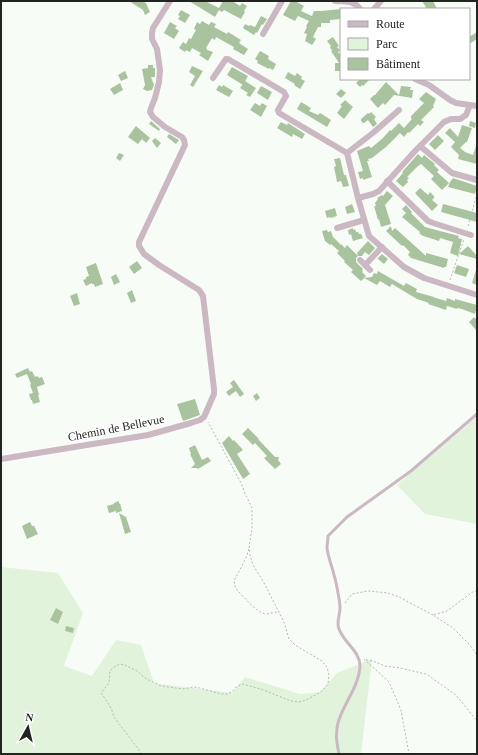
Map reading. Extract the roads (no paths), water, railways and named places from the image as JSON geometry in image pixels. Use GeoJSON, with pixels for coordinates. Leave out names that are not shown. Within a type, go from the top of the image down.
{"type":"FeatureCollection","features":[{"type":"Feature","properties":{"kind":"street","name":"Chemin de Bellevue"},"geometry":{"type":"LineString","coordinates":[[1,459],[148,435],[200,420],[204,417],[214,394],[202,296],[199,290],[144,254],[139,246],[185,145],[182,137],[165,127],[153,117],[150,112],[159,82],[160,70],[157,49],[152,39],[152,33],[153,28],[170,1]]}},
{"type":"Feature","properties":{"kind":"street"},"geometry":{"type":"LineString","coordinates":[[263,34],[282,1]]}},
{"type":"Feature","properties":{"kind":"street"},"geometry":{"type":"LineString","coordinates":[[335,1],[355,3],[359,8]]}},
{"type":"Feature","properties":{"kind":"street"},"geometry":{"type":"LineString","coordinates":[[213,78],[226,59],[228,59],[284,92],[286,96],[278,110],[279,113],[347,153],[369,236],[404,267],[424,278],[477,295]]}},
{"type":"Feature","properties":{"kind":"street"},"geometry":{"type":"LineString","coordinates":[[417,80],[429,85],[456,103],[474,106]]}},
{"type":"Feature","properties":{"kind":"street"},"geometry":{"type":"LineString","coordinates":[[358,198],[379,191],[444,122],[466,115],[474,106]]}},
{"type":"Feature","properties":{"kind":"street"},"geometry":{"type":"LineString","coordinates":[[347,153],[399,110]]}},
{"type":"Feature","properties":{"kind":"street"},"geometry":{"type":"LineString","coordinates":[[420,146],[452,173],[477,180]]}},
{"type":"Feature","properties":{"kind":"street"},"geometry":{"type":"LineString","coordinates":[[387,181],[428,220],[468,234]]}},
{"type":"Feature","properties":{"kind":"street"},"geometry":{"type":"LineString","coordinates":[[337,228],[364,220]]}},
{"type":"Feature","properties":{"kind":"street"},"geometry":{"type":"LineString","coordinates":[[365,265],[382,247]]}},
{"type":"Feature","properties":{"kind":"street"},"geometry":{"type":"LineString","coordinates":[[360,260],[370,270]]}},
{"type":"Feature","properties":{"kind":"lane"},"geometry":{"type":"LineString","coordinates":[[339,754],[337,740],[338,722],[342,710],[357,681],[360,665],[359,659],[353,649],[339,630],[338,621],[340,608],[335,576],[327,548],[328,536],[347,517],[411,471],[477,414]]}}]}
